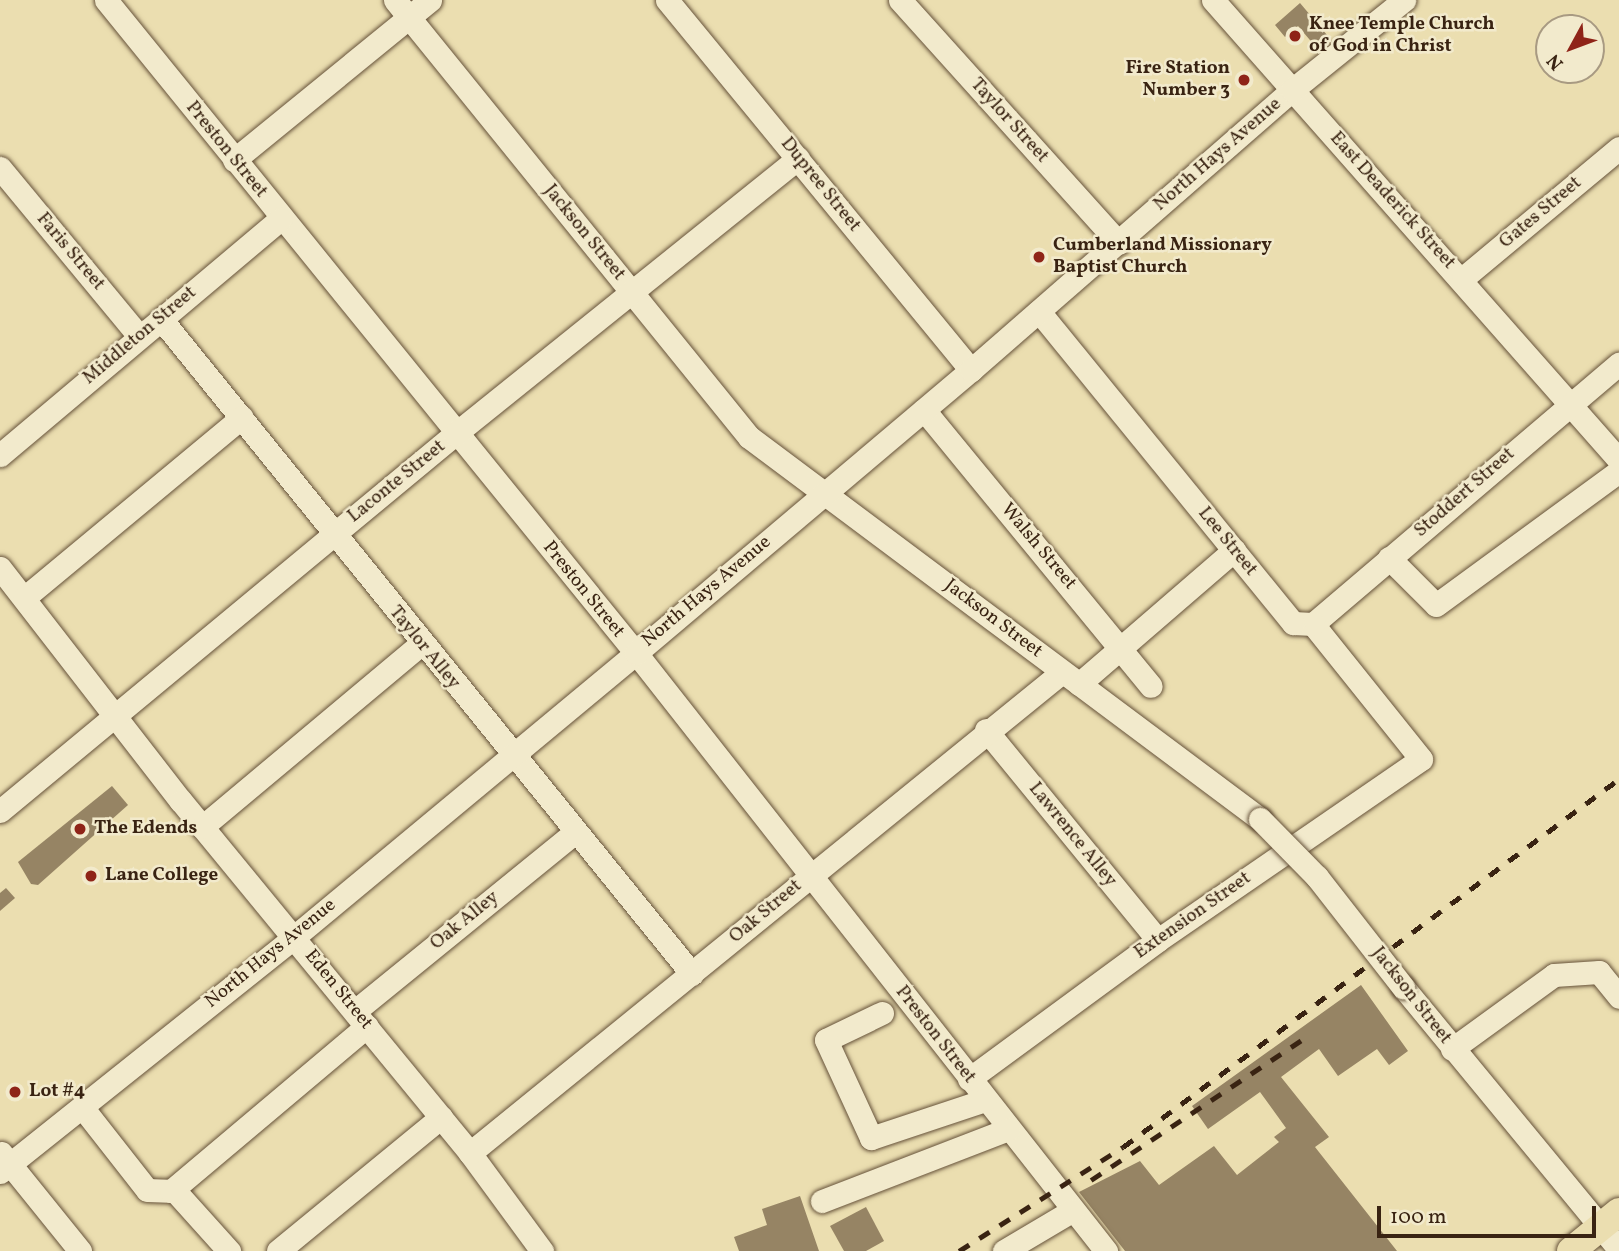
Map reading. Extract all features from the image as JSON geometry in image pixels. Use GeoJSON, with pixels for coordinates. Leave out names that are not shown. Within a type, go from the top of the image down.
{"type":"FeatureCollection","features":[{"type":"Feature","properties":{"kind":"main road"},"geometry":{"type":"LineString","coordinates":[[1571,1251],[1610,1220]]}},
{"type":"Feature","properties":{"kind":"street","name":"Preston Street"},"geometry":{"type":"LineString","coordinates":[[106,0],[280,219],[636,653],[1106,1251]]}},
{"type":"Feature","properties":{"kind":"street"},"geometry":{"type":"LineString","coordinates":[[234,160],[402,8],[430,0]]}},
{"type":"Feature","properties":{"kind":"street","name":"Dupree Street"},"geometry":{"type":"LineString","coordinates":[[667,0],[971,370]]}},
{"type":"Feature","properties":{"kind":"street","name":"Taylor Street"},"geometry":{"type":"LineString","coordinates":[[900,0],[1119,243]]}},
{"type":"Feature","properties":{"kind":"street","name":"East Deaderick Street"},"geometry":{"type":"LineString","coordinates":[[1213,0],[1463,278],[1619,460]]}},
{"type":"Feature","properties":{"kind":"street","name":"North Hays Avenue"},"geometry":{"type":"LineString","coordinates":[[3,1163],[82,1107],[294,937],[924,410],[1292,90],[1404,0]]}},
{"type":"Feature","properties":{"kind":"street","name":"Jackson Street"},"geometry":{"type":"LineString","coordinates":[[402,8],[749,437],[1260,819],[1317,877],[1452,1049],[1610,1220],[1619,1249]]}},
{"type":"Feature","properties":{"kind":"street","name":"Gates Street"},"geometry":{"type":"LineString","coordinates":[[1463,278],[1619,148]]}},
{"type":"Feature","properties":{"kind":"street","name":"Laconte Street"},"geometry":{"type":"LineString","coordinates":[[0,810],[455,434],[798,158]]}},
{"type":"Feature","properties":{"kind":"street","name":"Faris Street"},"geometry":{"type":"LineString","coordinates":[[0,168],[139,336]]}},
{"type":"Feature","properties":{"kind":"street","name":"Middleton Street"},"geometry":{"type":"LineString","coordinates":[[0,455],[280,219]]}},
{"type":"Feature","properties":{"kind":"street","name":"Lee Street"},"geometry":{"type":"LineString","coordinates":[[1039,312],[1293,623],[1313,624],[1422,759]]}},
{"type":"Feature","properties":{"kind":"street","name":"Taylor Alley"},"geometry":{"type":"LineString","coordinates":[[161,318],[421,644],[692,974]]}},
{"type":"Feature","properties":{"kind":"street","name":"Stoddert Street"},"geometry":{"type":"LineString","coordinates":[[1313,624],[1571,402],[1619,364]]}},
{"type":"Feature","properties":{"kind":"street","name":"Walsh Street"},"geometry":{"type":"LineString","coordinates":[[924,410],[1151,686]]}},
{"type":"Feature","properties":{"kind":"street"},"geometry":{"type":"LineString","coordinates":[[24,598],[242,418]]}},
{"type":"Feature","properties":{"kind":"street"},"geometry":{"type":"LineString","coordinates":[[1389,558],[1436,605],[1619,471]]}},
{"type":"Feature","properties":{"kind":"street","name":"Oak Street"},"geometry":{"type":"LineString","coordinates":[[470,1153],[692,974],[986,730],[1120,646],[1234,550]]}},
{"type":"Feature","properties":{"kind":"street","name":"Eden Street"},"geometry":{"type":"LineString","coordinates":[[0,568],[115,715],[175,805],[202,827],[361,1018],[470,1153],[542,1251]]}},
{"type":"Feature","properties":{"kind":"street"},"geometry":{"type":"LineString","coordinates":[[202,827],[421,644]]}},
{"type":"Feature","properties":{"kind":"street","name":"Lawrence Alley"},"geometry":{"type":"LineString","coordinates":[[986,730],[1158,940]]}},
{"type":"Feature","properties":{"kind":"street","name":"Extension Street"},"geometry":{"type":"LineString","coordinates":[[969,1079],[1158,940],[1422,759]]}},
{"type":"Feature","properties":{"kind":"street","name":"Oak Alley"},"geometry":{"type":"LineString","coordinates":[[171,1191],[361,1018],[575,832]]}},
{"type":"Feature","properties":{"kind":"street"},"geometry":{"type":"LineString","coordinates":[[1452,1049],[1554,975],[1599,972],[1619,997]]}},
{"type":"Feature","properties":{"kind":"street"},"geometry":{"type":"LineString","coordinates":[[882,1013],[826,1040],[871,1138],[985,1100]]}},
{"type":"Feature","properties":{"kind":"street"},"geometry":{"type":"LineString","coordinates":[[82,1107],[147,1190],[171,1191],[229,1251]]}},
{"type":"Feature","properties":{"kind":"street"},"geometry":{"type":"LineString","coordinates":[[278,1251],[441,1117]]}},
{"type":"Feature","properties":{"kind":"street"},"geometry":{"type":"LineString","coordinates":[[822,1201],[1009,1129]]}},
{"type":"Feature","properties":{"kind":"street"},"geometry":{"type":"LineString","coordinates":[[3,1163],[80,1251]]}},
{"type":"Feature","properties":{"kind":"street"},"geometry":{"type":"LineString","coordinates":[[1004,1251],[1073,1210]]}},
{"type":"Feature","properties":{"kind":"building"},"geometry":{"type":"Polygon","coordinates":[[[1300,3],[1327,35],[1315,46],[1298,26],[1285,37],[1275,25],[1300,3]]]}},
{"type":"Feature","properties":{"kind":"building","name":"The Edends"},"geometry":{"type":"Polygon","coordinates":[[[112,786],[128,805],[38,885],[31,884],[18,862],[112,786]]]}},
{"type":"Feature","properties":{"kind":"building"},"geometry":{"type":"Polygon","coordinates":[[[6,888],[15,898],[0,911],[0,893],[6,888]]]}},
{"type":"Feature","properties":{"kind":"building"},"geometry":{"type":"Polygon","coordinates":[[[1361,985],[1408,1051],[1389,1065],[1377,1049],[1338,1076],[1319,1049],[1281,1077],[1329,1137],[1315,1147],[1397,1251],[1125,1251],[1079,1192],[1140,1161],[1159,1185],[1214,1146],[1237,1175],[1279,1142],[1274,1137],[1286,1128],[1260,1092],[1208,1129],[1192,1106],[1361,985]]]}},
{"type":"Feature","properties":{"kind":"building"},"geometry":{"type":"Polygon","coordinates":[[[800,1196],[819,1251],[739,1251],[734,1237],[767,1225],[762,1209],[800,1196]]]}},
{"type":"Feature","properties":{"kind":"building"},"geometry":{"type":"Polygon","coordinates":[[[866,1207],[884,1241],[866,1251],[844,1251],[830,1226],[866,1207]]]}},
{"type":"Feature","properties":{"kind":"railway"},"geometry":{"type":"LineString","coordinates":[[959,1251],[1123,1147],[1619,779]]}},
{"type":"Feature","properties":{"kind":"railway"},"geometry":{"type":"LineString","coordinates":[[1091,1180],[1306,1037]]}},
{"type":"Feature","properties":{"kind":"place","name":"Knee Temple Church of God in Christ"},"geometry":{"type":"Point","coordinates":[1295,36]}},
{"type":"Feature","properties":{"kind":"place","name":"Fire Station Number 3"},"geometry":{"type":"Point","coordinates":[1244,80]}},
{"type":"Feature","properties":{"kind":"place","name":"Cumberland Missionary Baptist Church"},"geometry":{"type":"Point","coordinates":[1039,257]}},
{"type":"Feature","properties":{"kind":"place","name":"The Edends"},"geometry":{"type":"Point","coordinates":[80,829]}},
{"type":"Feature","properties":{"kind":"place","name":"Lane College"},"geometry":{"type":"Point","coordinates":[91,876]}},
{"type":"Feature","properties":{"kind":"place","name":"Lot #4"},"geometry":{"type":"Point","coordinates":[15,1092]}}]}
